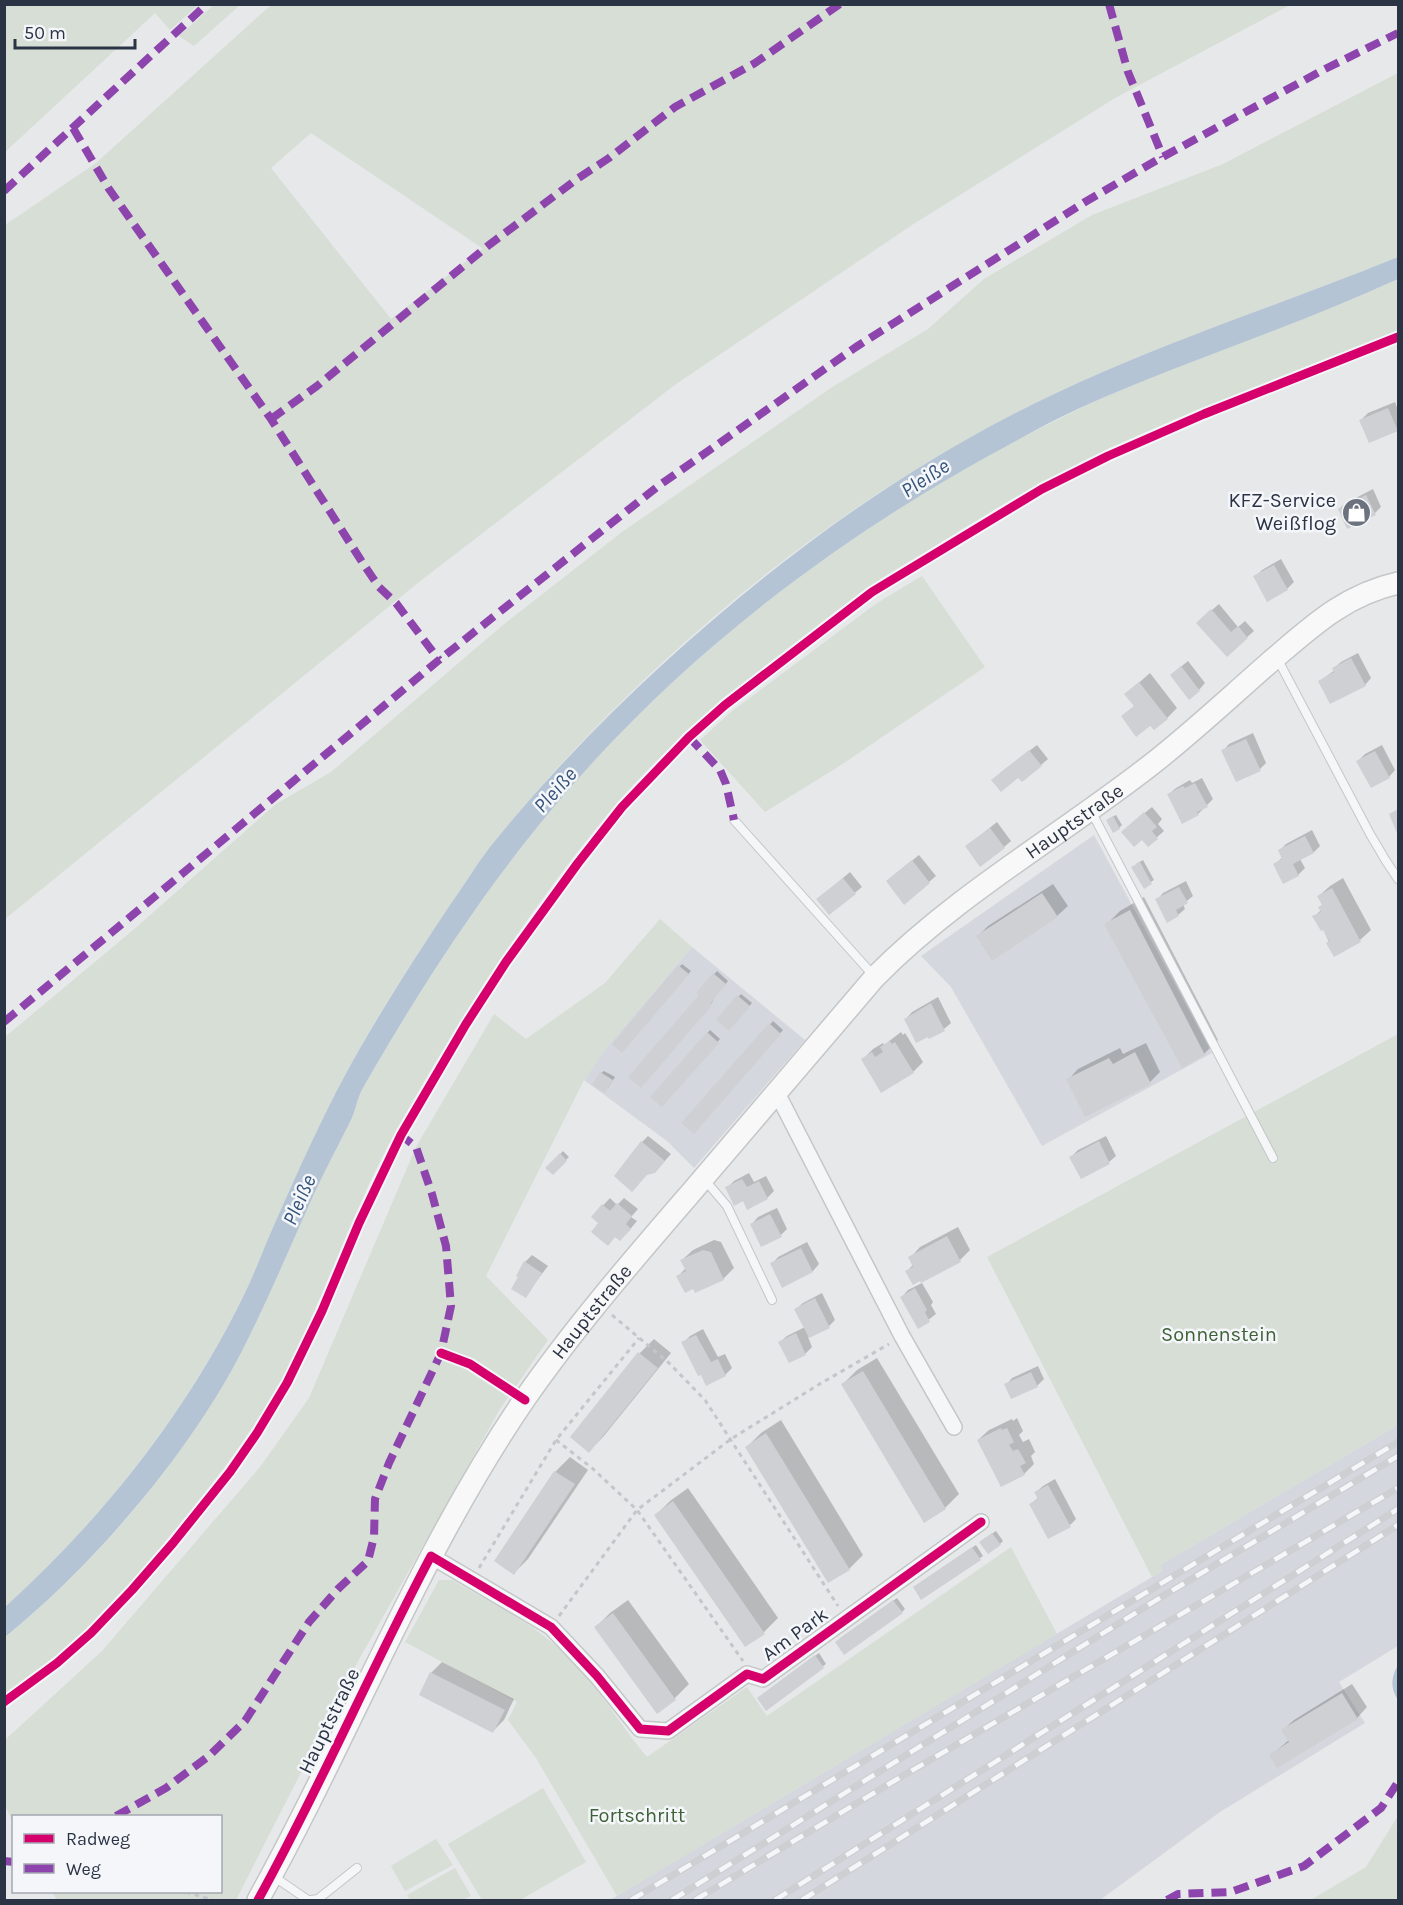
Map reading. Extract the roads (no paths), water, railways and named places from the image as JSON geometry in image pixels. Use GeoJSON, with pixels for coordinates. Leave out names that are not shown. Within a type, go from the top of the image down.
{"type":"FeatureCollection","features":[{"type":"Feature","properties":{"kind":"main road","name":"Hauptstraße"},"geometry":{"type":"LineString","coordinates":[[258,1900],[294,1835],[431,1556],[485,1461],[525,1400],[597,1302],[875,977],[905,946],[944,914],[1153,763],[1321,619],[1344,603],[1379,587],[1398,583]]}},
{"type":"Feature","properties":{"kind":"street"},"geometry":{"type":"LineString","coordinates":[[777,1093],[902,1336],[954,1427]]}},
{"type":"Feature","properties":{"kind":"street","name":"Am Park"},"geometry":{"type":"LineString","coordinates":[[431,1556],[551,1627],[597,1676],[640,1729],[668,1731],[747,1674],[763,1679],[981,1522]]}},
{"type":"Feature","properties":{"kind":"lane"},"geometry":{"type":"LineString","coordinates":[[1276,657],[1370,834],[1398,879]]}},
{"type":"Feature","properties":{"kind":"lane"},"geometry":{"type":"LineString","coordinates":[[1090,810],[1273,1158]]}},
{"type":"Feature","properties":{"kind":"lane"},"geometry":{"type":"LineString","coordinates":[[734,820],[875,977]]}},
{"type":"Feature","properties":{"kind":"lane"},"geometry":{"type":"LineString","coordinates":[[704,1178],[727,1206],[772,1300]]}},
{"type":"Feature","properties":{"kind":"lane"},"geometry":{"type":"LineString","coordinates":[[272,1875],[310,1900],[318,1899],[357,1868]]}},
{"type":"Feature","properties":{"kind":"water","name":"Pleiße"},"geometry":{"type":"Polygon","coordinates":[[[1398,257],[1398,279],[1319,313],[1080,408],[990,455],[927,492],[865,531],[805,573],[691,665],[637,716],[587,769],[516,853],[473,912],[413,1004],[359,1097],[352,1119],[318,1185],[252,1332],[195,1429],[167,1468],[106,1542],[39,1608],[5,1637],[5,1607],[41,1573],[108,1501],[168,1424],[195,1383],[252,1279],[305,1157],[347,1071],[438,923],[485,854],[510,823],[573,752],[617,707],[753,586],[847,515],[947,451],[999,422],[1094,375],[1398,257]]]}},
{"type":"Feature","properties":{"kind":"water"},"geometry":{"type":"Polygon","coordinates":[[[1398,1665],[1398,1700],[1392,1682],[1398,1665]]]}},
{"type":"Feature","properties":{"kind":"railway"},"geometry":{"type":"LineString","coordinates":[[631,1900],[1398,1442]]}},
{"type":"Feature","properties":{"kind":"railway"},"geometry":{"type":"LineString","coordinates":[[672,1900],[1163,1596],[1398,1456]]}},
{"type":"Feature","properties":{"kind":"railway"},"geometry":{"type":"LineString","coordinates":[[695,1900],[894,1781],[1398,1488]]}},
{"type":"Feature","properties":{"kind":"railway"},"geometry":{"type":"LineString","coordinates":[[775,1900],[1398,1509]]}},
{"type":"Feature","properties":{"kind":"railway"},"geometry":{"type":"LineString","coordinates":[[802,1900],[1398,1525]]}},
{"type":"Feature","properties":{"kind":"place","name":"KFZ-Service Weißflog"},"geometry":{"type":"Point","coordinates":[1357,512]}},
{"type":"Feature","properties":{"kind":"park label","name":"Sonnenstein"},"geometry":{"type":"Point","coordinates":[1219,1334]}},
{"type":"Feature","properties":{"kind":"park label","name":"Fortschritt"},"geometry":{"type":"Point","coordinates":[637,1815]}}]}
